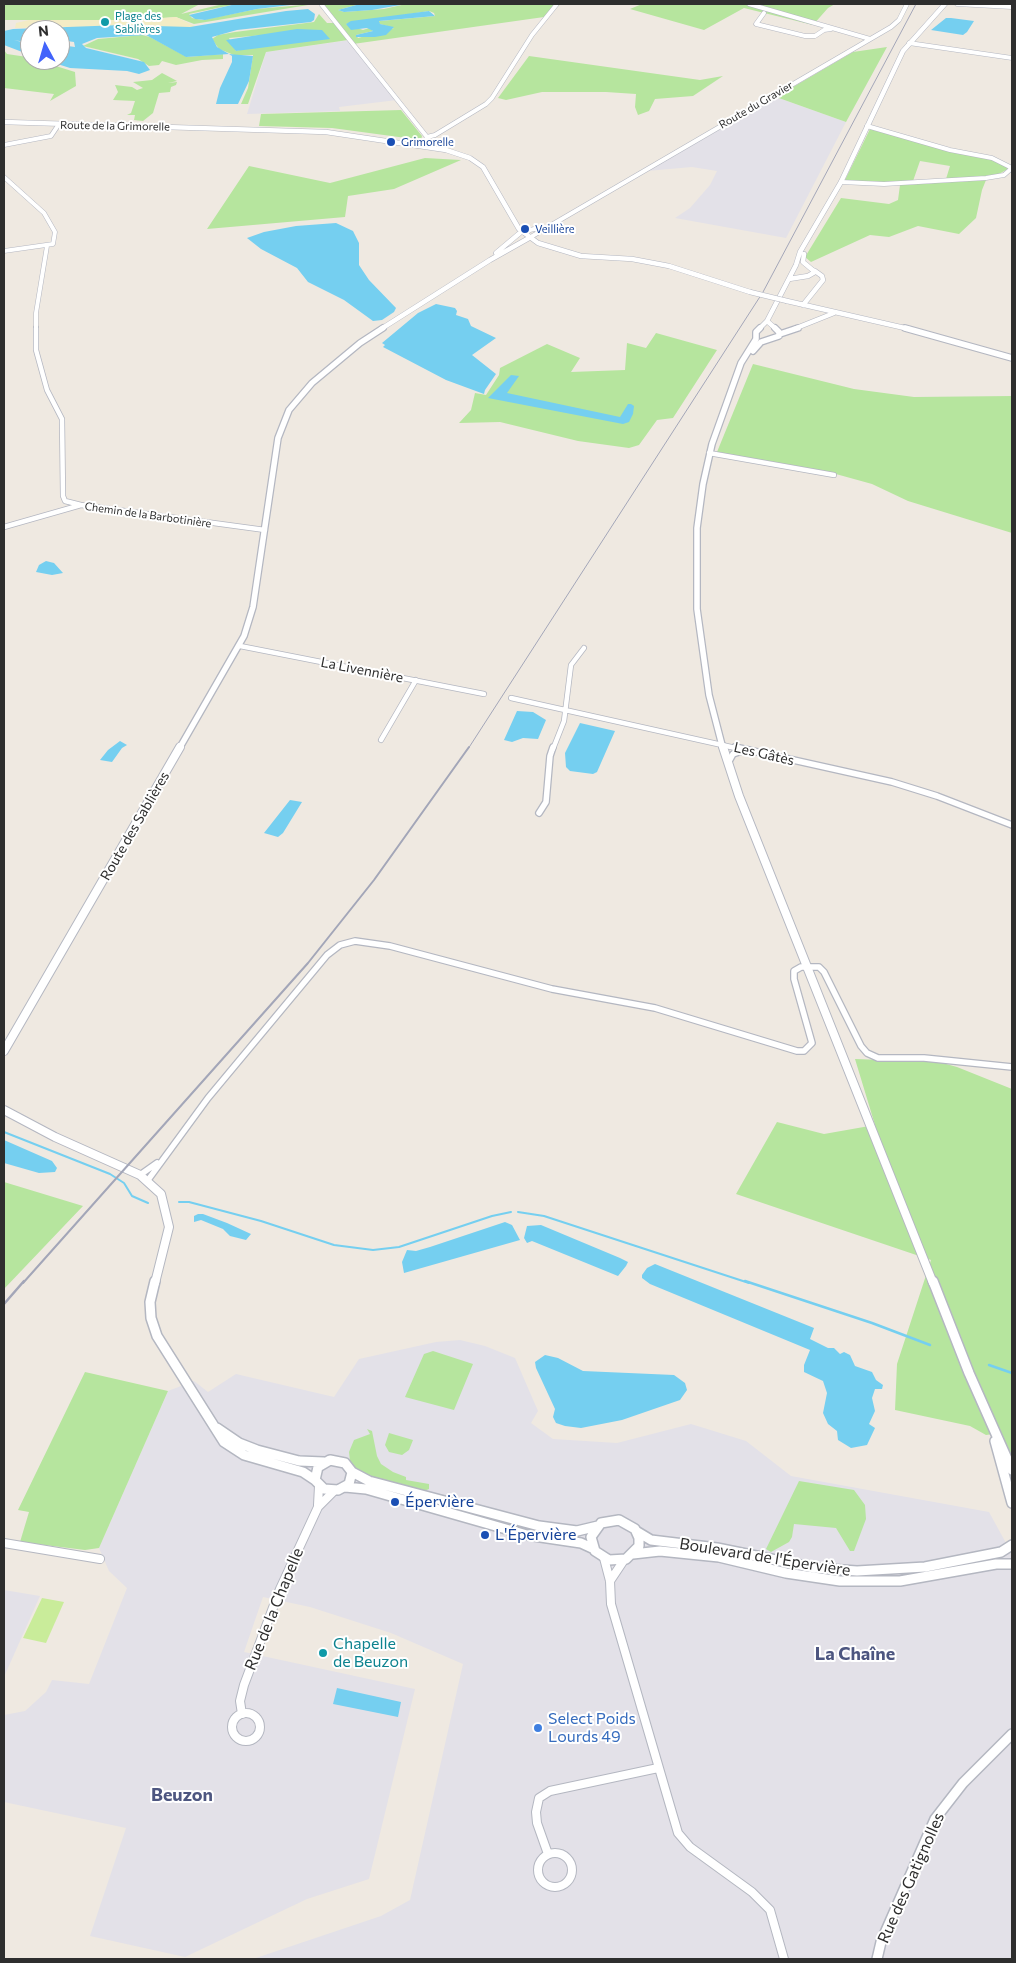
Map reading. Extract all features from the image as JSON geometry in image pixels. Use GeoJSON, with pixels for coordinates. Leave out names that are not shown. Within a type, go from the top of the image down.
{"type":"FeatureCollection","features":[{"type":"Feature","properties":{"kind":"street"},"geometry":{"type":"LineString","coordinates":[[321,4],[428,137]]}},
{"type":"Feature","properties":{"kind":"street"},"geometry":{"type":"LineString","coordinates":[[423,146],[428,137],[435,135],[486,104],[492,98],[532,35],[557,4]]}},
{"type":"Feature","properties":{"kind":"street"},"geometry":{"type":"LineString","coordinates":[[749,4],[870,39]]}},
{"type":"Feature","properties":{"kind":"street","name":"Route du Gravier"},"geometry":{"type":"LineString","coordinates":[[525,235],[550,225],[870,39],[897,22],[907,4]]}},
{"type":"Feature","properties":{"kind":"street"},"geometry":{"type":"LineString","coordinates":[[803,305],[820,281],[823,280],[822,276],[808,267],[802,258],[815,229],[908,43],[944,4]]}},
{"type":"Feature","properties":{"kind":"street"},"geometry":{"type":"LineString","coordinates":[[957,4],[1012,7]]}},
{"type":"Feature","properties":{"kind":"street"},"geometry":{"type":"LineString","coordinates":[[764,13],[756,24],[805,36],[815,36],[824,30],[833,29]]}},
{"type":"Feature","properties":{"kind":"street"},"geometry":{"type":"LineString","coordinates":[[908,43],[1012,58]]}},
{"type":"Feature","properties":{"kind":"street","name":"Route de la Grimorelle"},"geometry":{"type":"LineString","coordinates":[[4,122],[344,134],[423,146],[464,155],[483,167],[525,235]]}},
{"type":"Feature","properties":{"kind":"street"},"geometry":{"type":"LineString","coordinates":[[4,145],[50,136],[58,124]]}},
{"type":"Feature","properties":{"kind":"street"},"geometry":{"type":"LineString","coordinates":[[840,182],[884,184],[986,178],[1004,175],[1012,168],[992,158],[950,150],[867,126]]}},
{"type":"Feature","properties":{"kind":"street"},"geometry":{"type":"LineString","coordinates":[[4,177],[34,202],[55,232],[53,244],[4,251]]}},
{"type":"Feature","properties":{"kind":"street"},"geometry":{"type":"LineString","coordinates":[[490,260],[508,241],[550,225]]}},
{"type":"Feature","properties":{"kind":"street"},"geometry":{"type":"LineString","coordinates":[[815,229],[800,252],[767,321],[756,332],[757,336],[738,373],[720,417],[710,453],[697,528],[697,609],[704,669],[728,763],[805,966],[985,1411],[1012,1470]]}},
{"type":"Feature","properties":{"kind":"street"},"geometry":{"type":"LineString","coordinates":[[490,260],[525,235]]}},
{"type":"Feature","properties":{"kind":"street"},"geometry":{"type":"LineString","coordinates":[[525,235],[552,248],[581,256],[632,259],[669,266],[750,292],[896,326],[1012,358]]}},
{"type":"Feature","properties":{"kind":"street"},"geometry":{"type":"LineString","coordinates":[[47,246],[36,313],[35,340],[47,390],[62,419],[65,505],[61,510]]}},
{"type":"Feature","properties":{"kind":"street","name":"Route des Sablières"},"geometry":{"type":"LineString","coordinates":[[4,1049],[240,646],[253,607],[280,429],[298,398],[312,383],[360,343],[490,260]]}},
{"type":"Feature","properties":{"kind":"street"},"geometry":{"type":"LineString","coordinates":[[793,269],[808,267]]}},
{"type":"Feature","properties":{"kind":"street"},"geometry":{"type":"LineString","coordinates":[[793,269],[800,276]]}},
{"type":"Feature","properties":{"kind":"street"},"geometry":{"type":"LineString","coordinates":[[808,276],[813,274],[814,271]]}},
{"type":"Feature","properties":{"kind":"street"},"geometry":{"type":"LineString","coordinates":[[788,279],[808,276],[820,281]]}},
{"type":"Feature","properties":{"kind":"street"},"geometry":{"type":"LineString","coordinates":[[815,308],[825,315]]}},
{"type":"Feature","properties":{"kind":"street"},"geometry":{"type":"LineString","coordinates":[[760,329],[776,331],[808,326],[825,315],[838,312]]}},
{"type":"Feature","properties":{"kind":"street"},"geometry":{"type":"LineString","coordinates":[[767,321],[776,331]]}},
{"type":"Feature","properties":{"kind":"street"},"geometry":{"type":"LineString","coordinates":[[738,373],[758,345],[770,339],[776,331]]}},
{"type":"Feature","properties":{"kind":"street"},"geometry":{"type":"LineString","coordinates":[[757,336],[770,339]]}},
{"type":"Feature","properties":{"kind":"street"},"geometry":{"type":"LineString","coordinates":[[710,453],[834,475]]}},
{"type":"Feature","properties":{"kind":"street"},"geometry":{"type":"LineString","coordinates":[[65,501],[81,505]]}},
{"type":"Feature","properties":{"kind":"street","name":"Chemin de la Barbotinière"},"geometry":{"type":"LineString","coordinates":[[4,527],[81,505],[265,530]]}},
{"type":"Feature","properties":{"kind":"street","name":"La Livennière"},"geometry":{"type":"LineString","coordinates":[[240,646],[484,694]]}},
{"type":"Feature","properties":{"kind":"street"},"geometry":{"type":"LineString","coordinates":[[539,813],[546,802],[550,756],[564,721],[570,665],[584,648]]}},
{"type":"Feature","properties":{"kind":"street"},"geometry":{"type":"LineString","coordinates":[[381,740],[416,680]]}},
{"type":"Feature","properties":{"kind":"street","name":"Les Gâtès"},"geometry":{"type":"LineString","coordinates":[[511,698],[747,749],[914,788],[1012,826]]}},
{"type":"Feature","properties":{"kind":"street"},"geometry":{"type":"LineString","coordinates":[[728,763],[734,754],[747,749]]}},
{"type":"Feature","properties":{"kind":"street"},"geometry":{"type":"LineString","coordinates":[[148,1180],[208,1098],[327,955],[344,944],[360,941],[374,942],[529,984],[655,1008],[797,1051],[804,1051],[812,1043],[794,979],[794,971],[805,966],[819,967],[824,972],[861,1046],[867,1053],[878,1058],[924,1058],[1012,1067]]}},
{"type":"Feature","properties":{"kind":"street"},"geometry":{"type":"LineString","coordinates":[[4,1104],[24,1121]]}},
{"type":"Feature","properties":{"kind":"street"},"geometry":{"type":"LineString","coordinates":[[4,1110],[55,1137],[140,1175],[148,1180],[161,1194],[168,1219],[168,1236],[150,1302],[153,1328],[224,1442],[244,1455],[303,1472],[317,1483],[334,1491],[345,1487],[366,1489],[527,1535],[580,1543],[594,1549],[604,1558],[615,1561],[624,1560]]}},
{"type":"Feature","properties":{"kind":"street"},"geometry":{"type":"LineString","coordinates":[[140,1175],[164,1157]]}},
{"type":"Feature","properties":{"kind":"street"},"geometry":{"type":"LineString","coordinates":[[985,1411],[1012,1503]]}},
{"type":"Feature","properties":{"kind":"street"},"geometry":{"type":"LineString","coordinates":[[217,1428],[239,1443],[257,1450],[300,1461],[341,1461],[348,1465],[352,1472],[377,1483],[539,1526],[576,1531],[598,1526],[608,1521],[619,1520],[629,1524],[636,1531],[639,1543],[633,1554],[624,1560],[610,1580]]}},
{"type":"Feature","properties":{"kind":"street"},"geometry":{"type":"LineString","coordinates":[[317,1483],[316,1470],[324,1462]]}},
{"type":"Feature","properties":{"kind":"street"},"geometry":{"type":"LineString","coordinates":[[345,1487],[351,1480],[352,1472]]}},
{"type":"Feature","properties":{"kind":"street","name":"Rue de la Chapelle"},"geometry":{"type":"LineString","coordinates":[[317,1483],[318,1507]]}},
{"type":"Feature","properties":{"kind":"street","name":"Rue de la Chapelle"},"geometry":{"type":"LineString","coordinates":[[242,1714],[240,1698],[283,1581],[318,1507],[334,1491]]}},
{"type":"Feature","properties":{"kind":"street"},"geometry":{"type":"LineString","coordinates":[[594,1549],[591,1537],[598,1526]]}},
{"type":"Feature","properties":{"kind":"street","name":"Boulevard de l'Épervière"},"geometry":{"type":"LineString","coordinates":[[636,1531],[651,1540],[717,1548],[815,1568],[857,1571],[895,1571],[925,1567],[1001,1552],[1012,1546]]}},
{"type":"Feature","properties":{"kind":"street"},"geometry":{"type":"LineString","coordinates":[[4,1543],[100,1559]]}},
{"type":"Feature","properties":{"kind":"street","name":"Boulevard de l'Épervière"},"geometry":{"type":"LineString","coordinates":[[633,1554],[660,1550],[719,1557],[786,1573],[850,1581],[900,1581],[996,1564],[1012,1564]]}},
{"type":"Feature","properties":{"kind":"street"},"geometry":{"type":"LineString","coordinates":[[604,1558],[610,1580],[611,1604],[678,1833],[690,1847],[752,1892],[770,1910],[784,1959]]}},
{"type":"Feature","properties":{"kind":"street","name":"Rue des Gatignolles"},"geometry":{"type":"LineString","coordinates":[[877,1959],[881,1942],[935,1818],[963,1783],[1012,1734]]}},
{"type":"Feature","properties":{"kind":"street"},"geometry":{"type":"LineString","coordinates":[[548,1854],[537,1823],[536,1812],[539,1798],[550,1791],[658,1768]]}},
{"type":"Feature","properties":{"kind":"street"},"geometry":{"type":"LineString","coordinates":[[554,1853],[565,1856],[572,1864],[572,1876],[565,1884],[554,1887],[539,1878],[537,1867],[539,1862],[548,1854],[554,1853]]}},
{"type":"Feature","properties":{"kind":"shaded area"},"geometry":{"type":"Polygon","coordinates":[[[350,40],[397,100],[339,107],[340,111],[247,114],[266,52],[350,40]]]}},
{"type":"Feature","properties":{"kind":"shaded area"},"geometry":{"type":"Polygon","coordinates":[[[776,97],[846,122],[786,238],[675,218],[690,208],[710,185],[717,171],[692,167],[647,171],[776,97]]]}},
{"type":"Feature","properties":{"kind":"shaded area"},"geometry":{"type":"Polygon","coordinates":[[[460,1340],[485,1346],[515,1358],[538,1411],[531,1423],[553,1439],[617,1443],[691,1424],[746,1441],[791,1476],[989,1512],[1012,1554],[1012,1959],[253,1959],[381,1916],[410,1900],[463,1664],[391,1633],[310,1607],[263,1597],[244,1652],[415,1689],[369,1879],[307,1899],[185,1957],[90,1936],[126,1828],[4,1802],[4,1715],[25,1711],[46,1692],[52,1680],[89,1684],[127,1588],[109,1571],[99,1548],[168,1391],[194,1381],[208,1392],[236,1374],[334,1397],[359,1359],[436,1342],[460,1340]]]}},
{"type":"Feature","properties":{"kind":"shaded area"},"geometry":{"type":"Polygon","coordinates":[[[4,1590],[40,1596],[4,1677],[4,1590]]]}},
{"type":"Feature","properties":{"kind":"green space"},"geometry":{"type":"Polygon","coordinates":[[[4,4],[200,4],[181,14],[223,4],[236,4],[189,14],[192,18],[202,20],[257,9],[314,4],[194,24],[176,17],[136,20],[4,20],[4,4]]]}},
{"type":"Feature","properties":{"kind":"green space"},"geometry":{"type":"Polygon","coordinates":[[[321,4],[360,4],[338,10],[344,12],[384,9],[406,4],[561,4],[544,17],[353,44],[321,4]],[[429,11],[346,24],[363,30],[369,28],[373,31],[356,35],[358,38],[394,28],[380,24],[378,22],[380,21],[435,16],[434,13],[429,11]]]}},
{"type":"Feature","properties":{"kind":"green space"},"geometry":{"type":"Polygon","coordinates":[[[642,4],[835,4],[828,8],[813,25],[744,8],[704,30],[630,9],[642,4]]]}},
{"type":"Feature","properties":{"kind":"green space"},"geometry":{"type":"Polygon","coordinates":[[[319,14],[327,23],[334,23],[348,40],[266,52],[248,104],[241,104],[248,88],[253,55],[234,55],[219,49],[212,39],[218,35],[235,32],[314,22],[319,14]],[[322,30],[229,38],[236,51],[322,30]]]}},
{"type":"Feature","properties":{"kind":"green space"},"geometry":{"type":"Polygon","coordinates":[[[142,35],[150,37],[187,57],[223,54],[223,59],[202,60],[176,65],[162,61],[159,65],[149,66],[138,59],[83,46],[98,39],[142,35]]]}},
{"type":"Feature","properties":{"kind":"green space"},"geometry":{"type":"Polygon","coordinates":[[[887,47],[846,122],[776,97],[853,52],[887,47]]]}},
{"type":"Feature","properties":{"kind":"green space"},"geometry":{"type":"Polygon","coordinates":[[[4,50],[7,54],[20,56],[20,70],[69,70],[75,72],[76,86],[50,101],[54,94],[4,88],[4,50]]]}},
{"type":"Feature","properties":{"kind":"green space"},"geometry":{"type":"Polygon","coordinates":[[[529,56],[700,80],[723,76],[693,96],[655,99],[649,111],[638,115],[635,107],[636,94],[542,92],[506,100],[498,98],[529,56]]]}},
{"type":"Feature","properties":{"kind":"green space"},"geometry":{"type":"Polygon","coordinates":[[[162,73],[177,81],[168,83],[177,82],[176,85],[171,87],[170,92],[159,93],[153,113],[143,121],[134,120],[135,115],[127,115],[131,113],[135,101],[113,100],[118,92],[115,85],[132,87],[137,90],[143,88],[133,82],[152,80],[162,73]]]}},
{"type":"Feature","properties":{"kind":"green space"},"geometry":{"type":"Polygon","coordinates":[[[401,110],[422,136],[421,140],[332,128],[259,126],[261,114],[401,110]]]}},
{"type":"Feature","properties":{"kind":"green space"},"geometry":{"type":"Polygon","coordinates":[[[870,129],[990,159],[1008,169],[995,176],[946,179],[950,166],[920,161],[913,181],[875,184],[845,180],[870,129]]]}},
{"type":"Feature","properties":{"kind":"green space"},"geometry":{"type":"Polygon","coordinates":[[[425,158],[461,160],[394,189],[348,196],[345,217],[207,229],[249,166],[330,183],[425,158]]]}},
{"type":"Feature","properties":{"kind":"green space"},"geometry":{"type":"Polygon","coordinates":[[[986,180],[976,218],[959,234],[918,226],[889,237],[870,235],[811,262],[805,257],[841,198],[889,204],[898,200],[900,185],[986,180]]]}},
{"type":"Feature","properties":{"kind":"green space"},"geometry":{"type":"Polygon","coordinates":[[[656,333],[717,350],[673,418],[657,420],[639,445],[629,448],[578,441],[500,422],[459,423],[471,410],[475,393],[486,395],[499,375],[500,368],[547,344],[580,358],[571,372],[625,370],[627,343],[646,348],[656,333]]]}},
{"type":"Feature","properties":{"kind":"green space"},"geometry":{"type":"Polygon","coordinates":[[[753,364],[854,389],[914,397],[1012,396],[1012,533],[908,501],[872,484],[825,471],[717,452],[753,364]]]}},
{"type":"Feature","properties":{"kind":"green space"},"geometry":{"type":"Polygon","coordinates":[[[855,1059],[939,1062],[957,1067],[1012,1089],[1012,1456],[1000,1433],[986,1435],[970,1426],[895,1410],[897,1364],[931,1260],[736,1194],[777,1122],[824,1134],[875,1125],[855,1059]]]}},
{"type":"Feature","properties":{"kind":"green space"},"geometry":{"type":"Polygon","coordinates":[[[4,1182],[83,1206],[4,1289],[4,1182]]]}},
{"type":"Feature","properties":{"kind":"green space"},"geometry":{"type":"Polygon","coordinates":[[[433,1351],[473,1364],[454,1410],[405,1397],[424,1354],[433,1351]]]}},
{"type":"Feature","properties":{"kind":"green space"},"geometry":{"type":"Polygon","coordinates":[[[85,1372],[168,1391],[99,1548],[85,1550],[20,1542],[29,1512],[18,1510],[85,1372]]]}},
{"type":"Feature","properties":{"kind":"green space"},"geometry":{"type":"Polygon","coordinates":[[[367,1429],[372,1431],[377,1456],[381,1464],[393,1472],[406,1477],[406,1480],[429,1484],[429,1489],[422,1492],[375,1479],[358,1471],[350,1461],[349,1452],[354,1440],[370,1434],[367,1429]]]}},
{"type":"Feature","properties":{"kind":"green space"},"geometry":{"type":"Polygon","coordinates":[[[389,1433],[413,1440],[409,1450],[402,1455],[389,1452],[385,1445],[389,1433]]]}},
{"type":"Feature","properties":{"kind":"green space"},"geometry":{"type":"Polygon","coordinates":[[[799,1481],[854,1490],[865,1505],[866,1519],[854,1551],[850,1551],[836,1528],[794,1524],[792,1537],[789,1542],[771,1552],[766,1549],[799,1481]]]}},
{"type":"Feature","properties":{"kind":"green space"},"geometry":{"type":"Polygon","coordinates":[[[42,1598],[64,1602],[46,1643],[23,1638],[42,1598]]]}},
{"type":"Feature","properties":{"kind":"sand","name":"Plage des Sablières"},"geometry":{"type":"Polygon","coordinates":[[[176,17],[197,27],[70,28],[70,20],[136,20],[176,17]]]}},
{"type":"Feature","properties":{"kind":"sand","name":"Plage des Sablières"},"geometry":{"type":"Polygon","coordinates":[[[20,22],[20,28],[15,28],[16,23],[20,22]]]}},
{"type":"Feature","properties":{"kind":"water"},"geometry":{"type":"Polygon","coordinates":[[[236,4],[299,4],[257,9],[205,20],[195,19],[189,15],[236,4]]]}},
{"type":"Feature","properties":{"kind":"water"},"geometry":{"type":"Polygon","coordinates":[[[360,4],[406,4],[372,10],[344,12],[338,10],[360,4]]]}},
{"type":"Feature","properties":{"kind":"water"},"geometry":{"type":"Polygon","coordinates":[[[308,9],[315,14],[314,20],[311,22],[237,30],[212,37],[217,47],[229,54],[186,57],[146,35],[97,38],[82,44],[86,48],[144,62],[150,70],[139,74],[127,71],[70,68],[70,46],[75,47],[74,42],[70,41],[70,27],[122,25],[190,27],[286,11],[308,9]]]}},
{"type":"Feature","properties":{"kind":"water"},"geometry":{"type":"Polygon","coordinates":[[[429,11],[435,16],[379,21],[380,24],[394,27],[386,35],[375,37],[356,37],[356,35],[373,31],[367,28],[351,30],[346,24],[351,21],[429,11]]]}},
{"type":"Feature","properties":{"kind":"water"},"geometry":{"type":"Polygon","coordinates":[[[946,18],[974,21],[963,35],[931,30],[946,18]]]}},
{"type":"Feature","properties":{"kind":"water"},"geometry":{"type":"Polygon","coordinates":[[[20,29],[20,41],[14,40],[20,42],[20,51],[4,45],[4,31],[20,29]]]}},
{"type":"Feature","properties":{"kind":"water"},"geometry":{"type":"Polygon","coordinates":[[[297,29],[322,30],[330,39],[236,51],[226,40],[297,29]]]}},
{"type":"Feature","properties":{"kind":"water"},"geometry":{"type":"Polygon","coordinates":[[[229,54],[253,56],[249,81],[238,104],[216,104],[220,88],[232,62],[232,56],[229,54]]]}},
{"type":"Feature","properties":{"kind":"water"},"geometry":{"type":"Polygon","coordinates":[[[336,223],[353,231],[359,243],[359,265],[369,280],[396,308],[394,312],[382,320],[373,321],[344,300],[308,282],[297,268],[261,249],[247,238],[264,232],[296,226],[336,223]]]}},
{"type":"Feature","properties":{"kind":"water"},"geometry":{"type":"Polygon","coordinates":[[[436,304],[455,308],[457,311],[456,315],[468,319],[471,326],[496,338],[472,355],[496,374],[484,394],[446,380],[383,347],[385,345],[382,343],[418,313],[436,304]]]}},
{"type":"Feature","properties":{"kind":"water"},"geometry":{"type":"Polygon","coordinates":[[[511,375],[519,376],[507,393],[620,417],[628,404],[631,404],[634,406],[633,414],[629,422],[623,424],[488,398],[511,375]]]}},
{"type":"Feature","properties":{"kind":"water"},"geometry":{"type":"Polygon","coordinates":[[[46,561],[54,563],[63,573],[52,575],[36,572],[39,565],[46,561]]]}},
{"type":"Feature","properties":{"kind":"water"},"geometry":{"type":"Polygon","coordinates":[[[517,711],[533,712],[546,720],[538,739],[523,738],[512,742],[504,740],[517,711]]]}},
{"type":"Feature","properties":{"kind":"water"},"geometry":{"type":"Polygon","coordinates":[[[580,723],[615,731],[597,772],[593,774],[570,771],[566,767],[565,753],[580,723]]]}},
{"type":"Feature","properties":{"kind":"water"},"geometry":{"type":"Polygon","coordinates":[[[120,741],[127,745],[122,748],[112,762],[100,760],[108,750],[120,741]]]}},
{"type":"Feature","properties":{"kind":"water"},"geometry":{"type":"Polygon","coordinates":[[[290,800],[302,802],[283,833],[278,837],[264,833],[290,800]]]}},
{"type":"Feature","properties":{"kind":"water"},"geometry":{"type":"Polygon","coordinates":[[[4,1140],[52,1161],[57,1168],[55,1172],[39,1173],[4,1163],[4,1140]]]}},
{"type":"Feature","properties":{"kind":"water"},"geometry":{"type":"Polygon","coordinates":[[[198,1214],[227,1223],[251,1234],[246,1240],[230,1236],[223,1229],[201,1220],[194,1222],[194,1216],[198,1214]]]}},
{"type":"Feature","properties":{"kind":"water"},"geometry":{"type":"Polygon","coordinates":[[[505,1222],[512,1225],[520,1240],[404,1273],[402,1262],[407,1250],[416,1251],[430,1247],[505,1222]]]}},
{"type":"Feature","properties":{"kind":"water"},"geometry":{"type":"Polygon","coordinates":[[[541,1225],[628,1262],[618,1276],[532,1241],[527,1243],[524,1238],[527,1226],[541,1225]]]}},
{"type":"Feature","properties":{"kind":"water"},"geometry":{"type":"Polygon","coordinates":[[[655,1264],[814,1328],[810,1339],[828,1348],[834,1348],[840,1354],[844,1352],[850,1355],[855,1366],[872,1372],[876,1380],[883,1385],[882,1389],[875,1389],[872,1398],[875,1411],[869,1424],[875,1428],[867,1445],[851,1448],[838,1440],[837,1431],[828,1424],[823,1413],[827,1393],[823,1381],[804,1372],[804,1365],[810,1350],[650,1284],[642,1278],[642,1275],[647,1268],[655,1264]]]}},
{"type":"Feature","properties":{"kind":"water"},"geometry":{"type":"Polygon","coordinates":[[[545,1355],[558,1358],[583,1371],[674,1375],[685,1383],[687,1390],[680,1400],[622,1420],[581,1428],[565,1426],[556,1423],[553,1417],[555,1409],[536,1368],[535,1362],[545,1355]]]}},
{"type":"Feature","properties":{"kind":"water"},"geometry":{"type":"Polygon","coordinates":[[[337,1688],[401,1702],[398,1717],[333,1704],[337,1688]]]}},
{"type":"Feature","properties":{"kind":"waterway"},"geometry":{"type":"LineString","coordinates":[[4,1132],[110,1174],[124,1183],[132,1196],[148,1203]]}},
{"type":"Feature","properties":{"kind":"waterway"},"geometry":{"type":"LineString","coordinates":[[179,1202],[189,1202],[261,1221],[334,1245],[373,1250],[399,1247],[492,1216],[511,1212]]}},
{"type":"Feature","properties":{"kind":"waterway"},"geometry":{"type":"LineString","coordinates":[[518,1212],[544,1216],[749,1283]]}},
{"type":"Feature","properties":{"kind":"waterway"},"geometry":{"type":"LineString","coordinates":[[745,1281],[872,1323],[930,1345]]}},
{"type":"Feature","properties":{"kind":"waterway"},"geometry":{"type":"LineString","coordinates":[[989,1365],[1012,1373]]}},
{"type":"Feature","properties":{"kind":"railway"},"geometry":{"type":"LineString","coordinates":[[468,749],[763,292],[916,4]]}},
{"type":"Feature","properties":{"kind":"railway"},"geometry":{"type":"LineString","coordinates":[[23,1283],[308,963],[374,880],[469,747]]}},
{"type":"Feature","properties":{"kind":"railway"},"geometry":{"type":"LineString","coordinates":[[4,1304],[24,1281]]}},
{"type":"Feature","properties":{"kind":"place","name":"Plage des Sablières"},"geometry":{"type":"Point","coordinates":[105,22]}},
{"type":"Feature","properties":{"kind":"place","name":"Grimorelle"},"geometry":{"type":"Point","coordinates":[391,142]}},
{"type":"Feature","properties":{"kind":"place","name":"Veillière"},"geometry":{"type":"Point","coordinates":[525,229]}},
{"type":"Feature","properties":{"kind":"place","name":"Épervière"},"geometry":{"type":"Point","coordinates":[395,1502]}},
{"type":"Feature","properties":{"kind":"place","name":"L'Épervière"},"geometry":{"type":"Point","coordinates":[485,1535]}},
{"type":"Feature","properties":{"kind":"place","name":"Chapelle de Beuzon"},"geometry":{"type":"Point","coordinates":[323,1653]}},
{"type":"Feature","properties":{"kind":"place","name":"Select Poids Lourds 49"},"geometry":{"type":"Point","coordinates":[538,1728]}},
{"type":"Feature","properties":{"kind":"district","name":"La Chaîne"},"geometry":{"type":"Point","coordinates":[855,1654]}},
{"type":"Feature","properties":{"kind":"district","name":"Beuzon"},"geometry":{"type":"Point","coordinates":[182,1795]}}]}
